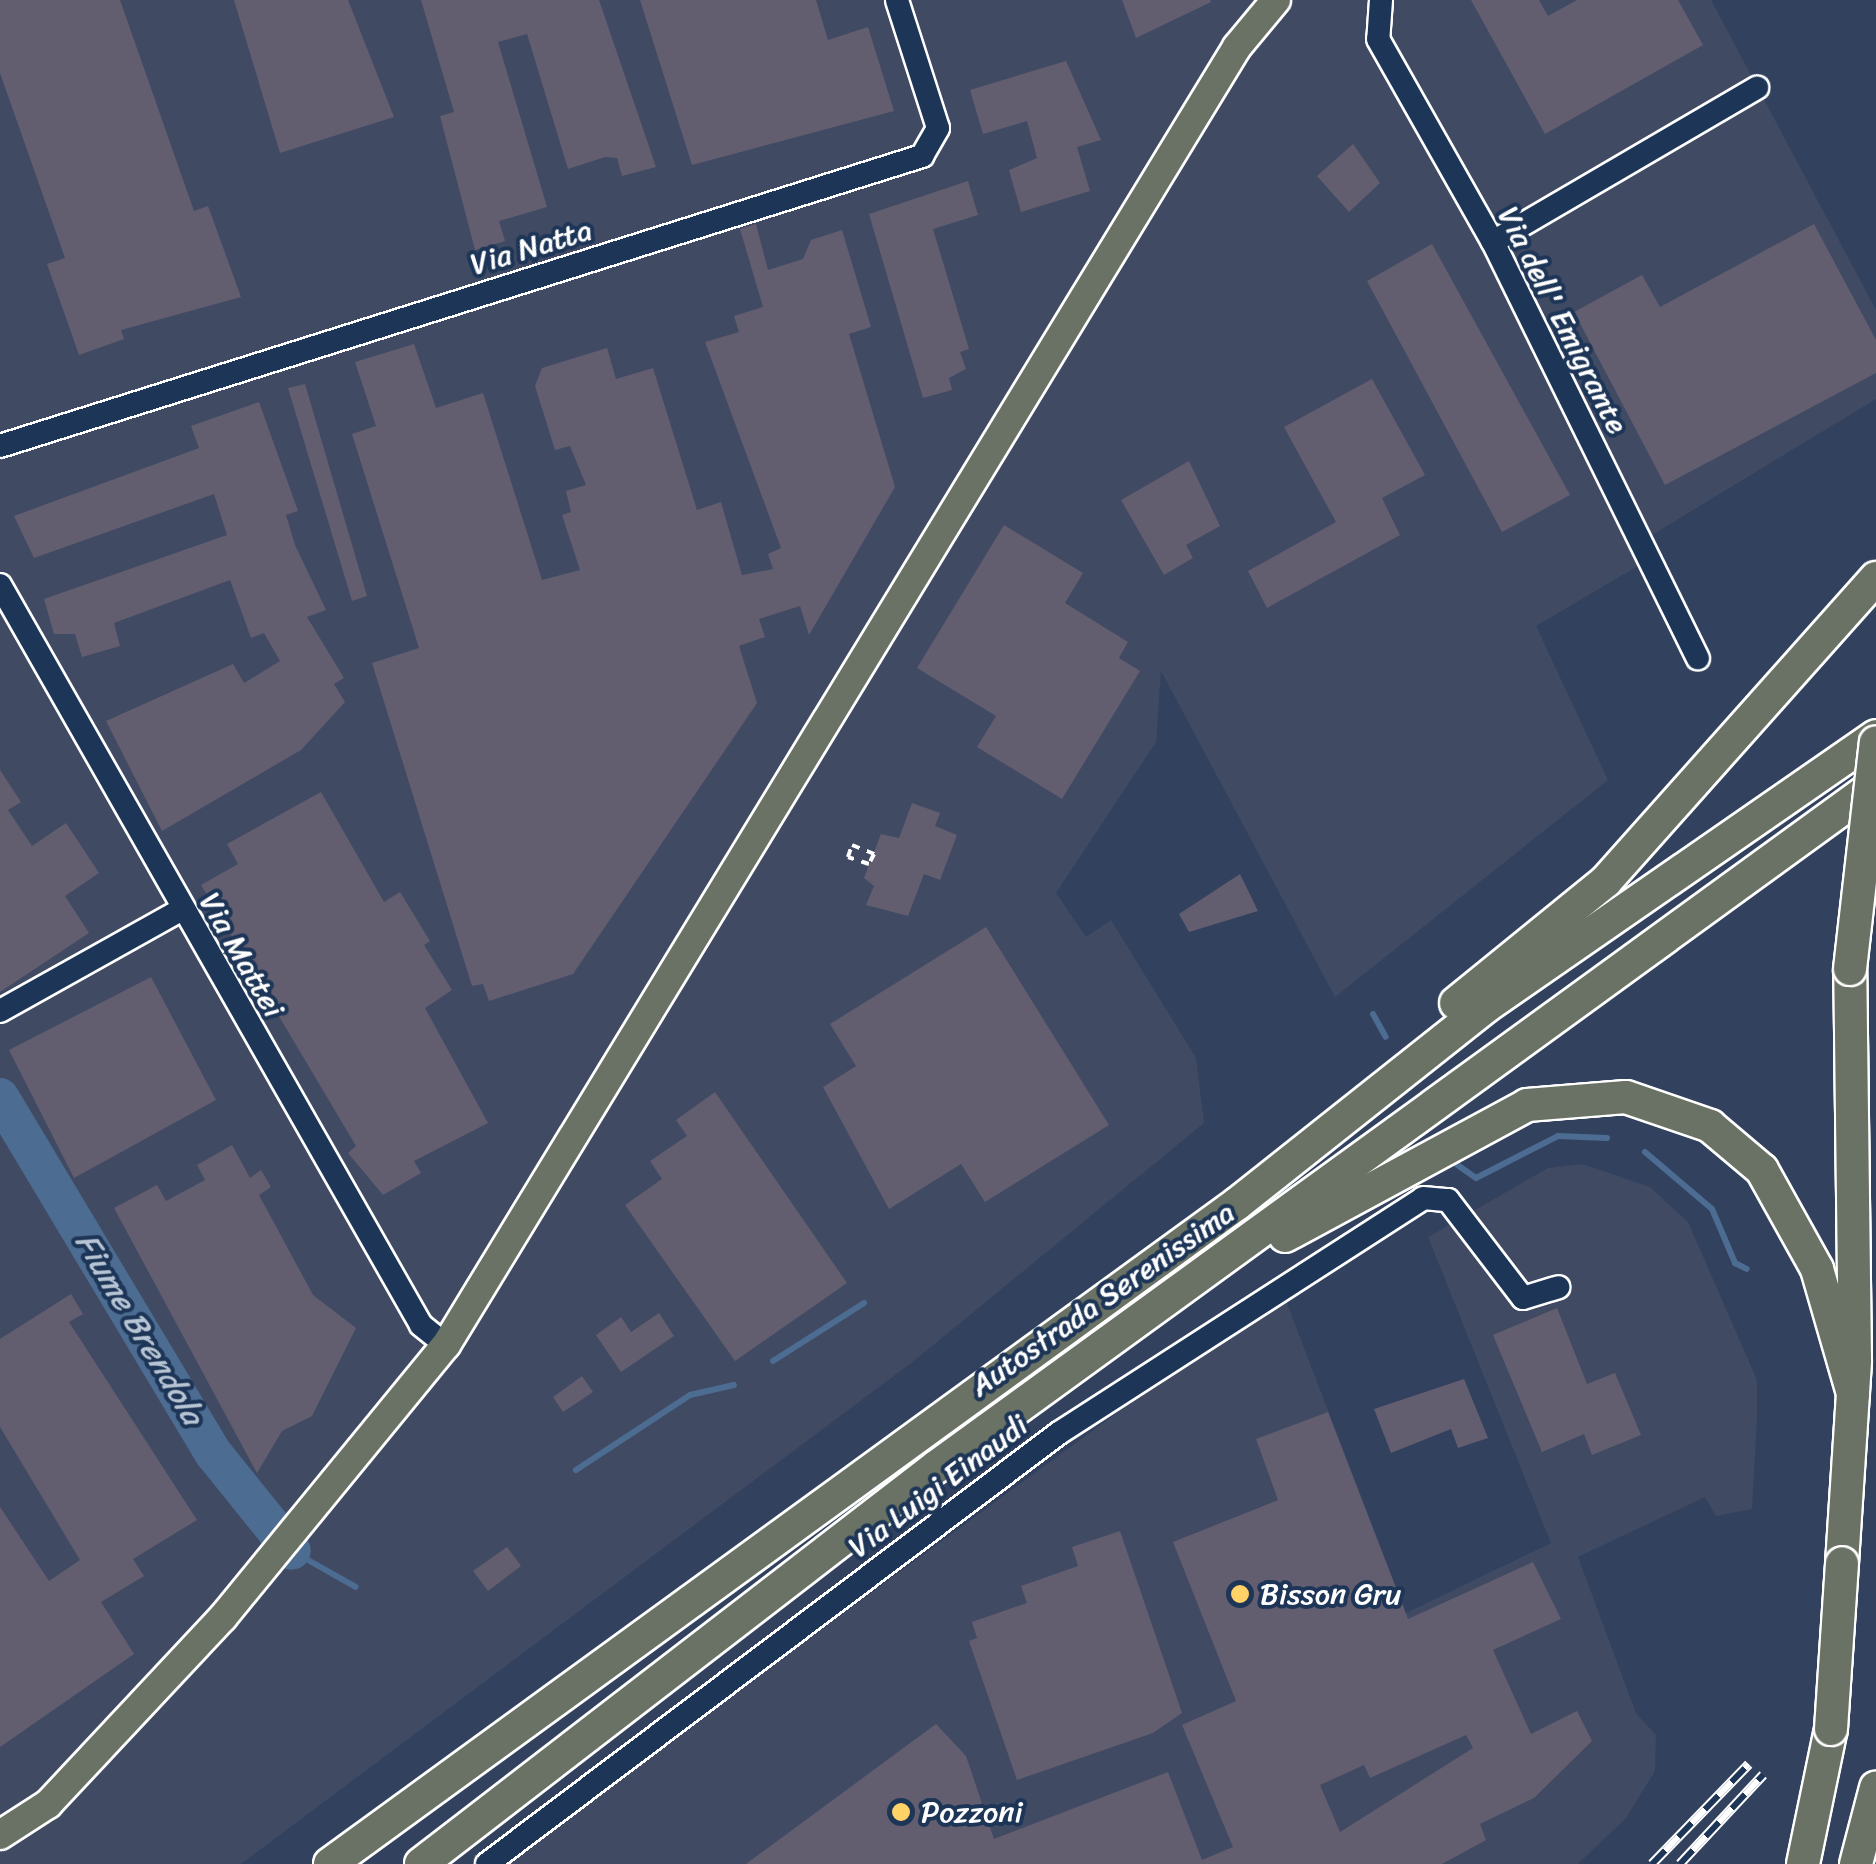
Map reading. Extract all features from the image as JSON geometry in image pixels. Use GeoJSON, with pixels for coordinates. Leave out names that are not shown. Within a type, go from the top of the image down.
{"type":"FeatureCollection","features":[{"type":"Feature","properties":{"kind":"highway"},"geometry":{"type":"LineString","coordinates":[[1190,1236],[1280,1142],[1606,881],[1876,578]]}},
{"type":"Feature","properties":{"kind":"highway"},"geometry":{"type":"LineString","coordinates":[[1803,1864],[1830,1729],[1842,1563],[1852,1394],[1850,969],[1876,739]]}},
{"type":"Feature","properties":{"kind":"highway","name":"Autostrada Serenissima"},"geometry":{"type":"LineString","coordinates":[[330,1864],[1190,1236],[1485,1007],[1876,739]]}},
{"type":"Feature","properties":{"kind":"highway","name":"Autostrada Serenissima"},"geometry":{"type":"LineString","coordinates":[[422,1864],[936,1467],[1876,784]]}},
{"type":"Feature","properties":{"kind":"highway"},"geometry":{"type":"LineString","coordinates":[[1192,1283],[1527,1105],[1626,1098],[1710,1126],[1762,1170],[1817,1269],[1852,1394]]}},
{"type":"Feature","properties":{"kind":"highway"},"geometry":{"type":"LineString","coordinates":[[1856,1864],[1876,1788]]}},
{"type":"Feature","properties":{"kind":"main road"},"geometry":{"type":"LineString","coordinates":[[1237,47],[1254,0]]}},
{"type":"Feature","properties":{"kind":"main road"},"geometry":{"type":"LineString","coordinates":[[0,1835],[48,1804],[260,1572],[446,1345],[1237,47],[1276,0]]}},
{"type":"Feature","properties":{"kind":"street","name":"Via Natta"},"geometry":{"type":"LineString","coordinates":[[0,446],[922,156],[938,128],[897,0]]}},
{"type":"Feature","properties":{"kind":"street","name":"Via dell' Emigrante"},"geometry":{"type":"LineString","coordinates":[[1379,3],[1390,64],[1493,242],[1698,658]]}},
{"type":"Feature","properties":{"kind":"street"},"geometry":{"type":"LineString","coordinates":[[1493,242],[1757,88]]}},
{"type":"Feature","properties":{"kind":"street","name":"Via Mattei"},"geometry":{"type":"LineString","coordinates":[[0,586],[181,910],[421,1325],[446,1345]]}},
{"type":"Feature","properties":{"kind":"street"},"geometry":{"type":"LineString","coordinates":[[0,1011],[181,910]]}},
{"type":"Feature","properties":{"kind":"street","name":"Via Luigi Einaudi"},"geometry":{"type":"LineString","coordinates":[[487,1864],[1059,1433],[1424,1198],[1448,1200],[1523,1298],[1558,1286]]}},
{"type":"Feature","properties":{"kind":"path"},"geometry":{"type":"LineString","coordinates":[[852,845],[874,854],[870,864],[848,857],[852,845]]}},
{"type":"Feature","properties":{"kind":"shaded area"},"geometry":{"type":"Polygon","coordinates":[[[0,0],[1711,0],[1876,310],[1876,399],[1652,535],[1636,567],[1536,626],[1608,780],[1335,997],[1161,671],[1156,742],[1056,893],[1086,937],[1111,920],[1196,1058],[1204,1123],[915,1360],[241,1864],[0,1864],[0,0]]]}},
{"type":"Feature","properties":{"kind":"shaded area"},"geometry":{"type":"Polygon","coordinates":[[[1582,1164],[1650,1187],[1688,1222],[1757,1380],[1757,1419],[1752,1509],[1716,1516],[1705,1497],[1578,1557],[1636,1713],[1656,1735],[1655,1771],[1626,1818],[1578,1864],[501,1864],[1125,1407],[1286,1301],[1406,1613],[1551,1543],[1428,1237],[1548,1168],[1582,1164]]]}},
{"type":"Feature","properties":{"kind":"building"},"geometry":{"type":"Polygon","coordinates":[[[0,0],[120,0],[194,211],[208,206],[241,297],[121,330],[124,339],[79,355],[47,264],[65,258],[0,73],[0,0]]]}},
{"type":"Feature","properties":{"kind":"building"},"geometry":{"type":"Polygon","coordinates":[[[234,0],[348,0],[394,117],[280,153],[234,0]]]}},
{"type":"Feature","properties":{"kind":"building"},"geometry":{"type":"Polygon","coordinates":[[[421,0],[599,0],[656,167],[622,176],[617,158],[605,157],[568,169],[527,34],[498,42],[547,207],[499,221],[505,241],[475,250],[440,116],[454,112],[421,0]]]}},
{"type":"Feature","properties":{"kind":"building"},"geometry":{"type":"Polygon","coordinates":[[[640,0],[816,0],[828,40],[868,27],[894,111],[692,165],[640,0]]]}},
{"type":"Feature","properties":{"kind":"building"},"geometry":{"type":"Polygon","coordinates":[[[1122,0],[1210,0],[1211,2],[1136,38],[1122,0]]]}},
{"type":"Feature","properties":{"kind":"building"},"geometry":{"type":"Polygon","coordinates":[[[1471,0],[1539,0],[1548,16],[1577,0],[1678,0],[1703,45],[1545,134],[1471,0]]]}},
{"type":"Feature","properties":{"kind":"building"},"geometry":{"type":"Polygon","coordinates":[[[1066,61],[1101,140],[1077,147],[1090,191],[1021,212],[1009,170],[1037,158],[1027,121],[983,134],[970,90],[1066,61]]]}},
{"type":"Feature","properties":{"kind":"building"},"geometry":{"type":"Polygon","coordinates":[[[1353,144],[1380,183],[1349,212],[1317,176],[1353,144]]]}},
{"type":"Feature","properties":{"kind":"building"},"geometry":{"type":"Polygon","coordinates":[[[968,181],[978,215],[933,229],[969,349],[960,352],[966,369],[949,378],[952,390],[923,398],[869,214],[968,181]]]}},
{"type":"Feature","properties":{"kind":"building"},"geometry":{"type":"Polygon","coordinates":[[[756,224],[768,270],[803,259],[811,240],[842,230],[871,327],[849,334],[895,487],[809,635],[800,606],[759,619],[765,637],[739,646],[757,703],[573,974],[489,1001],[483,984],[472,986],[372,663],[419,648],[352,434],[376,426],[355,362],[414,344],[436,408],[483,393],[542,580],[580,570],[562,515],[571,512],[566,491],[586,485],[570,446],[555,450],[535,386],[542,368],[607,348],[616,379],[653,368],[697,510],[721,502],[742,575],[773,569],[768,554],[781,548],[705,342],[739,332],[734,316],[763,307],[740,229],[756,224]]]}},
{"type":"Feature","properties":{"kind":"building"},"geometry":{"type":"Polygon","coordinates":[[[1814,224],[1876,340],[1876,373],[1665,485],[1574,312],[1642,275],[1660,307],[1814,224]]]}},
{"type":"Feature","properties":{"kind":"building"},"geometry":{"type":"Polygon","coordinates":[[[1432,244],[1570,495],[1502,532],[1367,281],[1432,244]]]}},
{"type":"Feature","properties":{"kind":"building"},"geometry":{"type":"Polygon","coordinates":[[[1372,379],[1425,475],[1382,498],[1400,535],[1267,608],[1248,571],[1336,522],[1284,427],[1372,379]]]}},
{"type":"Feature","properties":{"kind":"building"},"geometry":{"type":"Polygon","coordinates":[[[305,384],[367,596],[352,601],[288,388],[305,384]]]}},
{"type":"Feature","properties":{"kind":"building"},"geometry":{"type":"Polygon","coordinates":[[[259,402],[298,511],[286,515],[295,545],[326,610],[307,617],[344,678],[334,684],[345,702],[301,750],[162,831],[106,721],[233,664],[244,683],[280,661],[264,633],[251,638],[230,580],[114,623],[120,646],[82,657],[75,634],[54,634],[44,599],[227,535],[214,494],[34,558],[14,516],[199,448],[191,426],[259,402]]]}},
{"type":"Feature","properties":{"kind":"building"},"geometry":{"type":"Polygon","coordinates":[[[1189,461],[1220,526],[1186,545],[1193,558],[1164,575],[1121,500],[1189,461]]]}},
{"type":"Feature","properties":{"kind":"building"},"geometry":{"type":"Polygon","coordinates":[[[1004,525],[1083,573],[1065,603],[1128,642],[1119,658],[1140,671],[1062,799],[977,747],[996,716],[917,668],[1004,525]]]}},
{"type":"Feature","properties":{"kind":"building"},"geometry":{"type":"Polygon","coordinates":[[[0,770],[21,802],[8,810],[32,846],[66,823],[99,873],[65,896],[89,933],[0,992],[0,770]]]}},
{"type":"Feature","properties":{"kind":"building"},"geometry":{"type":"Polygon","coordinates":[[[321,792],[384,902],[400,892],[430,941],[424,945],[452,990],[425,1008],[488,1123],[414,1161],[421,1173],[383,1195],[348,1153],[356,1146],[201,885],[238,864],[227,844],[321,792]]]}},
{"type":"Feature","properties":{"kind":"building"},"geometry":{"type":"Polygon","coordinates":[[[912,803],[940,813],[935,826],[957,835],[940,880],[924,874],[908,916],[866,905],[874,886],[864,878],[881,834],[899,838],[912,803]]]}},
{"type":"Feature","properties":{"kind":"building"},"geometry":{"type":"Polygon","coordinates":[[[1240,874],[1258,911],[1189,932],[1179,914],[1240,874]]]}},
{"type":"Feature","properties":{"kind":"building"},"geometry":{"type":"Polygon","coordinates":[[[986,927],[1109,1125],[985,1202],[961,1164],[889,1209],[823,1087],[856,1066],[830,1024],[986,927]]]}},
{"type":"Feature","properties":{"kind":"building"},"geometry":{"type":"Polygon","coordinates":[[[151,977],[216,1100],[74,1178],[9,1050],[151,977]]]}},
{"type":"Feature","properties":{"kind":"building"},"geometry":{"type":"Polygon","coordinates":[[[715,1092],[847,1283],[735,1361],[625,1205],[662,1179],[650,1161],[687,1136],[676,1120],[715,1092]]]}},
{"type":"Feature","properties":{"kind":"building"},"geometry":{"type":"Polygon","coordinates":[[[232,1145],[250,1178],[261,1170],[271,1187],[259,1195],[313,1295],[356,1328],[312,1416],[282,1431],[257,1473],[114,1208],[157,1185],[166,1201],[205,1180],[197,1165],[232,1145]]]}},
{"type":"Feature","properties":{"kind":"building"},"geometry":{"type":"Polygon","coordinates":[[[71,1294],[83,1314],[69,1322],[197,1520],[133,1559],[144,1576],[101,1602],[134,1654],[0,1747],[0,1507],[49,1581],[80,1560],[0,1427],[0,1339],[71,1294]]]}},
{"type":"Feature","properties":{"kind":"building"},"geometry":{"type":"Polygon","coordinates":[[[1557,1308],[1587,1384],[1615,1373],[1641,1435],[1592,1455],[1584,1434],[1542,1452],[1493,1335],[1557,1308]]]}},
{"type":"Feature","properties":{"kind":"building"},"geometry":{"type":"Polygon","coordinates":[[[659,1313],[674,1336],[621,1372],[596,1335],[621,1317],[631,1332],[659,1313]]]}},
{"type":"Feature","properties":{"kind":"building"},"geometry":{"type":"Polygon","coordinates":[[[582,1376],[593,1392],[563,1412],[553,1397],[582,1376]]]}},
{"type":"Feature","properties":{"kind":"building"},"geometry":{"type":"Polygon","coordinates":[[[1464,1379],[1488,1438],[1458,1448],[1451,1429],[1391,1453],[1374,1409],[1464,1379]]]}},
{"type":"Feature","properties":{"kind":"building"},"geometry":{"type":"Polygon","coordinates":[[[1328,1412],[1408,1619],[1533,1562],[1561,1619],[1493,1650],[1531,1734],[1577,1711],[1592,1741],[1534,1798],[1480,1824],[1486,1840],[1442,1864],[746,1864],[936,1724],[966,1756],[994,1839],[1168,1772],[1202,1860],[1233,1847],[1182,1725],[1236,1701],[1173,1542],[1278,1500],[1256,1439],[1328,1412]],[[1466,1735],[1370,1778],[1364,1765],[1320,1785],[1340,1832],[1473,1748],[1466,1735]]]}},
{"type":"Feature","properties":{"kind":"building"},"geometry":{"type":"Polygon","coordinates":[[[1120,1531],[1182,1713],[1153,1733],[1017,1780],[969,1641],[977,1638],[972,1622],[1027,1603],[1021,1586],[1078,1566],[1072,1547],[1120,1531]]]}},
{"type":"Feature","properties":{"kind":"building"},"geometry":{"type":"Polygon","coordinates":[[[507,1547],[521,1566],[488,1591],[473,1571],[507,1547]]]}},
{"type":"Feature","properties":{"kind":"waterway"},"geometry":{"type":"LineString","coordinates":[[1373,1014],[1386,1037]]}},
{"type":"Feature","properties":{"kind":"waterway","name":"Fiume Brendola"},"geometry":{"type":"LineString","coordinates":[[0,1097],[214,1454],[292,1551]]}},
{"type":"Feature","properties":{"kind":"waterway"},"geometry":{"type":"LineString","coordinates":[[1456,1164],[1476,1178],[1558,1136],[1607,1138]]}},
{"type":"Feature","properties":{"kind":"waterway"},"geometry":{"type":"LineString","coordinates":[[1645,1152],[1712,1209],[1735,1263],[1747,1269]]}},
{"type":"Feature","properties":{"kind":"waterway"},"geometry":{"type":"LineString","coordinates":[[773,1361],[864,1303]]}},
{"type":"Feature","properties":{"kind":"waterway"},"geometry":{"type":"LineString","coordinates":[[576,1470],[690,1395],[734,1385]]}},
{"type":"Feature","properties":{"kind":"waterway"},"geometry":{"type":"LineString","coordinates":[[292,1551],[356,1587]]}},
{"type":"Feature","properties":{"kind":"railway"},"geometry":{"type":"LineString","coordinates":[[1652,1864],[1749,1764]]}},
{"type":"Feature","properties":{"kind":"railway"},"geometry":{"type":"LineString","coordinates":[[1680,1864],[1763,1775]]}},
{"type":"Feature","properties":{"kind":"place","name":"Bisson Gru"},"geometry":{"type":"Point","coordinates":[1240,1594]}},
{"type":"Feature","properties":{"kind":"place","name":"Pozzoni"},"geometry":{"type":"Point","coordinates":[901,1812]}}]}
